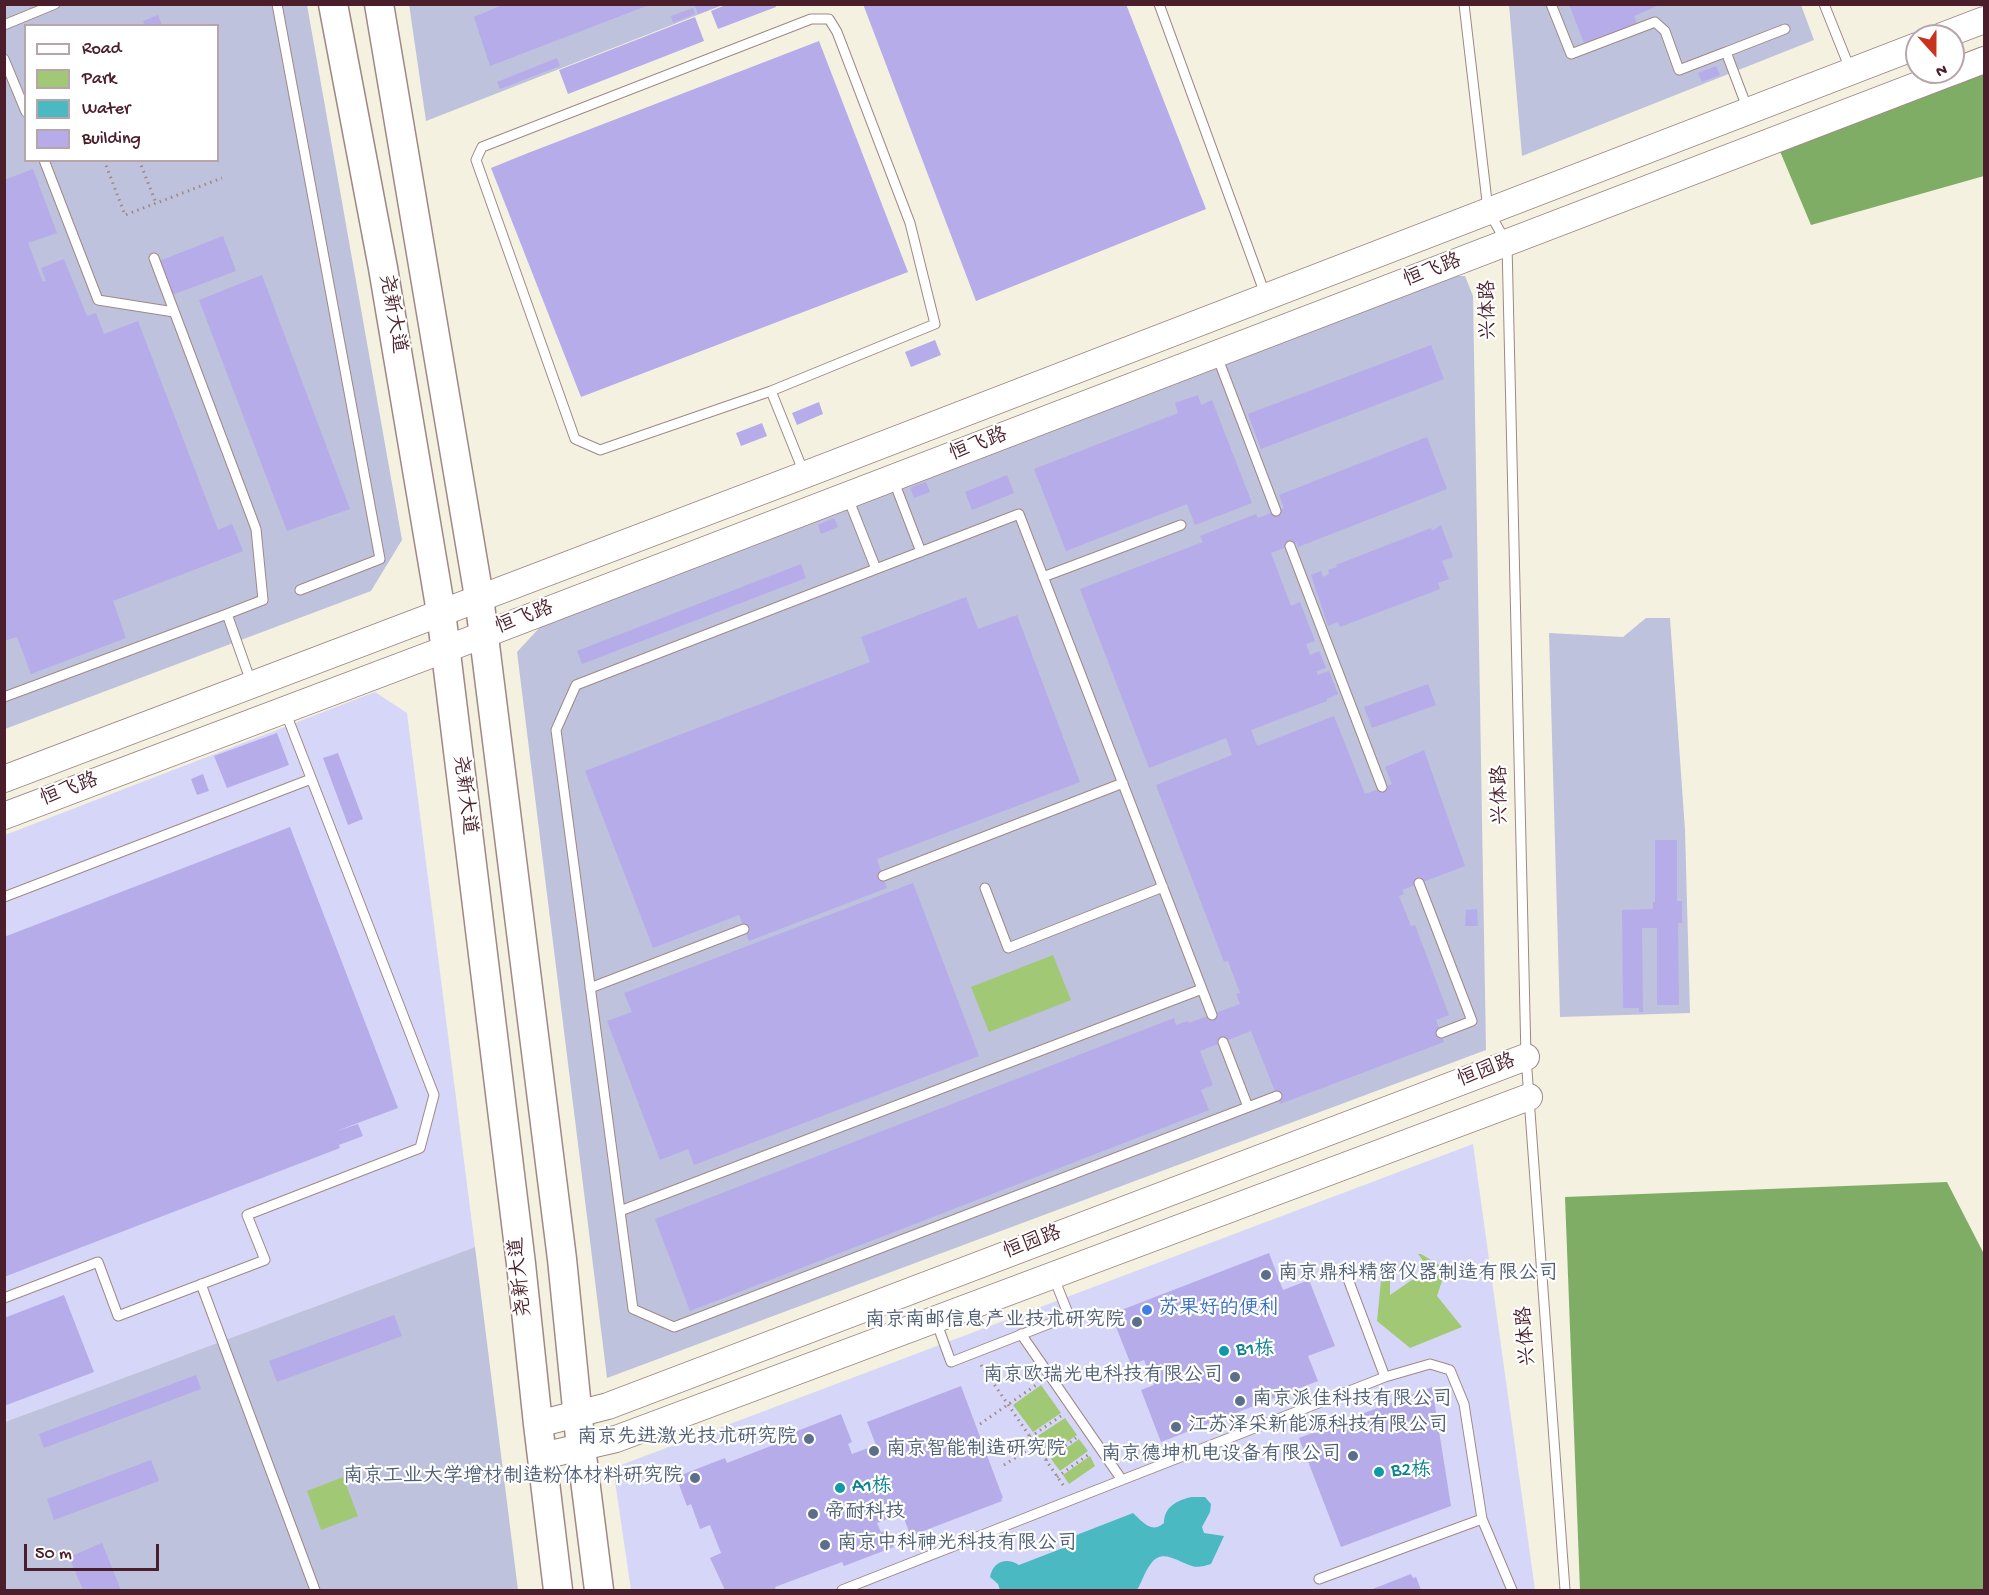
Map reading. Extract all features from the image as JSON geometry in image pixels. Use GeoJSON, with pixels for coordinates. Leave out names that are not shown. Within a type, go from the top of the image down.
{"type":"FeatureCollection","features":[{"type":"Feature","properties":{"kind":"main road","name":"尧新大道"},"geometry":{"type":"LineString","coordinates":[[333,4],[383,268],[441,612],[520,1252],[558,1590]]}},
{"type":"Feature","properties":{"kind":"main road","name":"尧新大道"},"geometry":{"type":"LineString","coordinates":[[379,4],[479,597],[562,1259],[581,1448],[599,1590]]}},
{"type":"Feature","properties":{"kind":"main road"},"geometry":{"type":"LineString","coordinates":[[1965,27],[1984,20]]}},
{"type":"Feature","properties":{"kind":"main road","name":"恒飞路"},"geometry":{"type":"LineString","coordinates":[[4,779],[804,475],[1905,51]]}},
{"type":"Feature","properties":{"kind":"main road","name":"恒飞路"},"geometry":{"type":"LineString","coordinates":[[1965,67],[1984,60]]}},
{"type":"Feature","properties":{"kind":"main road","name":"恒飞路"},"geometry":{"type":"LineString","coordinates":[[4,816],[848,496],[1922,84]]}},
{"type":"Feature","properties":{"kind":"main road","name":"恒园路"},"geometry":{"type":"LineString","coordinates":[[538,1424],[609,1406],[1526,1057]]}},
{"type":"Feature","properties":{"kind":"main road","name":"恒园路"},"geometry":{"type":"LineString","coordinates":[[542,1456],[616,1439],[1529,1097]]}},
{"type":"Feature","properties":{"kind":"main road"},"geometry":{"type":"LineString","coordinates":[[1032,1244],[1049,1275]]}},
{"type":"Feature","properties":{"kind":"lane"},"geometry":{"type":"LineString","coordinates":[[4,25],[56,4]]}},
{"type":"Feature","properties":{"kind":"lane"},"geometry":{"type":"LineString","coordinates":[[277,4],[380,559],[300,590]]}},
{"type":"Feature","properties":{"kind":"lane"},"geometry":{"type":"LineString","coordinates":[[1159,4],[1266,296]]}},
{"type":"Feature","properties":{"kind":"lane","name":"兴体路"},"geometry":{"type":"LineString","coordinates":[[1464,4],[1488,210],[1507,244],[1526,1057],[1564,1590]]}},
{"type":"Feature","properties":{"kind":"lane"},"geometry":{"type":"LineString","coordinates":[[1551,4],[1571,54],[1655,22],[1665,31],[1679,70],[1785,29]]}},
{"type":"Feature","properties":{"kind":"lane"},"geometry":{"type":"LineString","coordinates":[[1824,4],[1851,71]]}},
{"type":"Feature","properties":{"kind":"lane"},"geometry":{"type":"LineString","coordinates":[[811,19],[829,19],[837,33],[910,223],[935,324],[771,391],[600,450],[575,439],[476,160],[482,147],[811,19]]}},
{"type":"Feature","properties":{"kind":"lane"},"geometry":{"type":"LineString","coordinates":[[1726,52],[1748,110]]}},
{"type":"Feature","properties":{"kind":"lane"},"geometry":{"type":"LineString","coordinates":[[4,59],[24,107]]}},
{"type":"Feature","properties":{"kind":"lane"},"geometry":{"type":"LineString","coordinates":[[45,162],[98,300],[174,312]]}},
{"type":"Feature","properties":{"kind":"lane"},"geometry":{"type":"LineString","coordinates":[[4,697],[263,600],[256,529],[154,258]]}},
{"type":"Feature","properties":{"kind":"lane"},"geometry":{"type":"LineString","coordinates":[[1216,355],[1276,511]]}},
{"type":"Feature","properties":{"kind":"lane"},"geometry":{"type":"LineString","coordinates":[[771,391],[804,475]]}},
{"type":"Feature","properties":{"kind":"lane"},"geometry":{"type":"LineString","coordinates":[[893,478],[921,552]]}},
{"type":"Feature","properties":{"kind":"lane"},"geometry":{"type":"LineString","coordinates":[[848,496],[876,569]]}},
{"type":"Feature","properties":{"kind":"lane"},"geometry":{"type":"LineString","coordinates":[[1212,1015],[1019,514],[576,685],[556,730],[633,1309],[674,1328],[1277,1096]]}},
{"type":"Feature","properties":{"kind":"lane"},"geometry":{"type":"LineString","coordinates":[[1043,577],[1181,525]]}},
{"type":"Feature","properties":{"kind":"lane"},"geometry":{"type":"LineString","coordinates":[[1290,546],[1382,787]]}},
{"type":"Feature","properties":{"kind":"lane"},"geometry":{"type":"LineString","coordinates":[[226,614],[252,684]]}},
{"type":"Feature","properties":{"kind":"lane"},"geometry":{"type":"LineString","coordinates":[[4,1298],[98,1262],[118,1316],[265,1260],[247,1215],[420,1148],[434,1095],[284,709]]}},
{"type":"Feature","properties":{"kind":"lane"},"geometry":{"type":"LineString","coordinates":[[4,897],[311,779]]}},
{"type":"Feature","properties":{"kind":"lane"},"geometry":{"type":"LineString","coordinates":[[883,876],[1123,783]]}},
{"type":"Feature","properties":{"kind":"lane"},"geometry":{"type":"LineString","coordinates":[[1419,884],[1472,1021],[1441,1033]]}},
{"type":"Feature","properties":{"kind":"lane"},"geometry":{"type":"LineString","coordinates":[[985,888],[1008,948],[1163,887]]}},
{"type":"Feature","properties":{"kind":"lane"},"geometry":{"type":"LineString","coordinates":[[590,988],[744,929]]}},
{"type":"Feature","properties":{"kind":"lane"},"geometry":{"type":"LineString","coordinates":[[620,1211],[1202,989]]}},
{"type":"Feature","properties":{"kind":"lane"},"geometry":{"type":"LineString","coordinates":[[1222,1042],[1248,1107]]}},
{"type":"Feature","properties":{"kind":"lane"},"geometry":{"type":"LineString","coordinates":[[935,1319],[951,1362],[1069,1316],[1049,1275]]}},
{"type":"Feature","properties":{"kind":"lane"},"geometry":{"type":"LineString","coordinates":[[1348,1279],[1385,1377]]}},
{"type":"Feature","properties":{"kind":"lane"},"geometry":{"type":"LineString","coordinates":[[201,1284],[315,1590]]}},
{"type":"Feature","properties":{"kind":"lane"},"geometry":{"type":"LineString","coordinates":[[1021,1334],[1122,1480]]}},
{"type":"Feature","properties":{"kind":"lane"},"geometry":{"type":"LineString","coordinates":[[842,1590],[1385,1377],[1430,1364],[1450,1370],[1464,1404],[1482,1519],[1512,1590]]}},
{"type":"Feature","properties":{"kind":"lane"},"geometry":{"type":"LineString","coordinates":[[1319,1579],[1482,1519]]}},
{"type":"Feature","properties":{"kind":"path"},"geometry":{"type":"LineString","coordinates":[[105,162],[125,215],[222,178]]}},
{"type":"Feature","properties":{"kind":"path"},"geometry":{"type":"LineString","coordinates":[[140,162],[156,203]]}},
{"type":"Feature","properties":{"kind":"path"},"geometry":{"type":"LineString","coordinates":[[973,1353],[1073,1499]]}},
{"type":"Feature","properties":{"kind":"path"},"geometry":{"type":"LineString","coordinates":[[980,1424],[1041,1382]]}},
{"type":"Feature","properties":{"kind":"path"},"geometry":{"type":"LineString","coordinates":[[1030,1437],[1063,1415]]}},
{"type":"Feature","properties":{"kind":"path"},"geometry":{"type":"LineString","coordinates":[[1046,1460],[1078,1437]]}},
{"type":"Feature","properties":{"kind":"path"},"geometry":{"type":"LineString","coordinates":[[1004,1465],[1035,1445]]}},
{"type":"Feature","properties":{"kind":"path"},"geometry":{"type":"LineString","coordinates":[[1057,1477],[1089,1454]]}},
{"type":"Feature","properties":{"kind":"shaded area"},"geometry":{"type":"Polygon","coordinates":[[[409,4],[723,5],[426,121],[409,4]]]}},
{"type":"Feature","properties":{"kind":"shaded area"},"geometry":{"type":"Polygon","coordinates":[[[5,5],[307,5],[402,540],[371,591],[5,729],[5,5]]]}},
{"type":"Feature","properties":{"kind":"shaded area"},"geometry":{"type":"Polygon","coordinates":[[[1509,5],[1801,5],[1814,40],[1522,156],[1509,5]]]}},
{"type":"Feature","properties":{"kind":"shaded area"},"geometry":{"type":"Polygon","coordinates":[[[1448,276],[1465,276],[1473,296],[1486,1050],[607,1378],[517,652],[542,625],[1448,276]]]}},
{"type":"Feature","properties":{"kind":"shaded area"},"geometry":{"type":"Polygon","coordinates":[[[1646,618],[1670,618],[1685,830],[1690,1013],[1560,1017],[1549,633],[1623,637],[1646,618]]]}},
{"type":"Feature","properties":{"kind":"shaded area"},"geometry":{"type":"Polygon","coordinates":[[[375,692],[407,713],[475,1247],[5,1422],[5,835],[375,692]]]}},
{"type":"Feature","properties":{"kind":"shaded area"},"geometry":{"type":"Polygon","coordinates":[[[1473,1144],[1535,1590],[631,1590],[613,1468],[1473,1144]]]}},
{"type":"Feature","properties":{"kind":"shaded area"},"geometry":{"type":"Polygon","coordinates":[[[475,1247],[518,1590],[5,1590],[5,1422],[475,1247]]]}},
{"type":"Feature","properties":{"kind":"green space"},"geometry":{"type":"Polygon","coordinates":[[[1984,72],[1984,176],[1811,225],[1779,149],[1952,84],[1965,84],[1965,79],[1984,72]]]}},
{"type":"Feature","properties":{"kind":"green space"},"geometry":{"type":"Polygon","coordinates":[[[1053,955],[1071,1000],[989,1032],[971,987],[1053,955]]]}},
{"type":"Feature","properties":{"kind":"green space"},"geometry":{"type":"Polygon","coordinates":[[[1947,1182],[1984,1254],[1984,1590],[1580,1590],[1565,1197],[1947,1182]]]}},
{"type":"Feature","properties":{"kind":"green space"},"geometry":{"type":"Polygon","coordinates":[[[1418,1254],[1446,1269],[1437,1296],[1462,1327],[1410,1348],[1377,1321],[1382,1270],[1390,1269],[1390,1295],[1422,1273],[1424,1262],[1418,1254]]]}},
{"type":"Feature","properties":{"kind":"green space"},"geometry":{"type":"Polygon","coordinates":[[[1041,1385],[1061,1413],[1033,1432],[1013,1405],[1041,1385]]]}},
{"type":"Feature","properties":{"kind":"green space"},"geometry":{"type":"Polygon","coordinates":[[[1065,1418],[1077,1435],[1048,1455],[1036,1437],[1065,1418]]]}},
{"type":"Feature","properties":{"kind":"green space"},"geometry":{"type":"Polygon","coordinates":[[[1079,1439],[1088,1451],[1060,1471],[1051,1459],[1079,1439]]]}},
{"type":"Feature","properties":{"kind":"green space"},"geometry":{"type":"Polygon","coordinates":[[[1090,1456],[1095,1466],[1069,1484],[1063,1475],[1090,1456]]]}},
{"type":"Feature","properties":{"kind":"green space"},"geometry":{"type":"Polygon","coordinates":[[[343,1477],[358,1516],[321,1530],[307,1491],[343,1477]]]}},
{"type":"Feature","properties":{"kind":"water"},"geometry":{"type":"Polygon","coordinates":[[[1192,1497],[1205,1497],[1211,1504],[1210,1512],[1202,1527],[1204,1533],[1224,1536],[1211,1564],[1195,1567],[1170,1557],[1160,1557],[1150,1565],[1137,1590],[1000,1590],[998,1584],[990,1577],[994,1567],[1001,1562],[1010,1561],[1019,1565],[1076,1543],[1074,1536],[1133,1513],[1151,1527],[1159,1526],[1164,1523],[1166,1513],[1172,1505],[1192,1497]]]}},
{"type":"Feature","properties":{"kind":"building"},"geometry":{"type":"Polygon","coordinates":[[[505,4],[649,5],[490,66],[474,17],[505,4]]]}},
{"type":"Feature","properties":{"kind":"building"},"geometry":{"type":"Polygon","coordinates":[[[700,4],[722,5],[698,14],[695,6],[700,4]]]}},
{"type":"Feature","properties":{"kind":"building"},"geometry":{"type":"Polygon","coordinates":[[[728,4],[775,4],[776,7],[718,29],[711,11],[728,4]]]}},
{"type":"Feature","properties":{"kind":"building"},"geometry":{"type":"Polygon","coordinates":[[[863,4],[1126,4],[1206,209],[976,301],[863,4]]]}},
{"type":"Feature","properties":{"kind":"building"},"geometry":{"type":"Polygon","coordinates":[[[1569,4],[1662,4],[1634,16],[1637,24],[1584,43],[1569,4]]]}},
{"type":"Feature","properties":{"kind":"building"},"geometry":{"type":"Polygon","coordinates":[[[693,8],[695,14],[673,23],[671,16],[693,8]]]}},
{"type":"Feature","properties":{"kind":"building"},"geometry":{"type":"Polygon","coordinates":[[[158,15],[161,24],[144,24],[143,21],[158,15]]]}},
{"type":"Feature","properties":{"kind":"building"},"geometry":{"type":"Polygon","coordinates":[[[695,17],[704,41],[568,94],[559,70],[695,17]]]}},
{"type":"Feature","properties":{"kind":"building"},"geometry":{"type":"Polygon","coordinates":[[[819,41],[908,272],[581,397],[491,168],[819,41]]]}},
{"type":"Feature","properties":{"kind":"building"},"geometry":{"type":"Polygon","coordinates":[[[557,58],[560,66],[500,89],[497,82],[557,58]]]}},
{"type":"Feature","properties":{"kind":"building"},"geometry":{"type":"Polygon","coordinates":[[[1716,66],[1720,75],[1702,82],[1698,73],[1716,66]]]}},
{"type":"Feature","properties":{"kind":"building"},"geometry":{"type":"Polygon","coordinates":[[[33,169],[57,233],[28,243],[43,282],[46,281],[41,268],[64,259],[87,316],[96,313],[104,334],[138,321],[218,530],[232,524],[243,551],[113,601],[126,638],[31,674],[17,637],[4,641],[4,180],[33,169]]]}},
{"type":"Feature","properties":{"kind":"building"},"geometry":{"type":"Polygon","coordinates":[[[223,236],[236,271],[172,295],[159,261],[223,236]]]}},
{"type":"Feature","properties":{"kind":"building"},"geometry":{"type":"Polygon","coordinates":[[[262,275],[350,509],[287,531],[199,300],[262,275]]]}},
{"type":"Feature","properties":{"kind":"building"},"geometry":{"type":"Polygon","coordinates":[[[935,340],[941,355],[911,367],[905,352],[935,340]]]}},
{"type":"Feature","properties":{"kind":"building"},"geometry":{"type":"Polygon","coordinates":[[[1431,345],[1444,379],[1261,449],[1248,414],[1431,345]]]}},
{"type":"Feature","properties":{"kind":"building"},"geometry":{"type":"Polygon","coordinates":[[[1198,395],[1201,405],[1212,400],[1252,503],[1195,525],[1187,504],[1066,551],[1034,469],[1178,413],[1175,403],[1198,395]]]}},
{"type":"Feature","properties":{"kind":"building"},"geometry":{"type":"Polygon","coordinates":[[[819,402],[823,414],[797,425],[792,413],[819,402]]]}},
{"type":"Feature","properties":{"kind":"building"},"geometry":{"type":"Polygon","coordinates":[[[762,423],[767,436],[741,446],[736,433],[762,423]]]}},
{"type":"Feature","properties":{"kind":"building"},"geometry":{"type":"Polygon","coordinates":[[[1427,437],[1447,489],[1298,547],[1297,543],[1271,553],[1291,606],[1300,602],[1315,641],[1306,644],[1310,655],[1319,651],[1326,668],[1316,671],[1318,675],[1329,671],[1338,694],[1327,701],[1251,730],[1257,746],[1334,716],[1365,794],[1392,784],[1385,767],[1424,750],[1465,866],[1402,890],[1404,894],[1399,896],[1411,926],[1415,925],[1449,1015],[1436,1020],[1444,1042],[1280,1104],[1251,1031],[1200,1051],[1213,1085],[1201,1090],[1209,1110],[690,1311],[655,1219],[1174,1018],[1176,1025],[1188,1021],[1189,1023],[1240,1004],[1236,994],[1240,993],[1228,961],[1224,962],[1156,785],[1232,755],[1226,738],[1149,768],[1080,589],[1203,542],[1200,536],[1256,514],[1258,518],[1284,508],[1279,495],[1427,437]]]}},
{"type":"Feature","properties":{"kind":"building"},"geometry":{"type":"Polygon","coordinates":[[[1007,475],[1014,493],[972,510],[965,492],[1007,475]]]}},
{"type":"Feature","properties":{"kind":"building"},"geometry":{"type":"Polygon","coordinates":[[[926,482],[930,492],[914,498],[910,488],[926,482]]]}},
{"type":"Feature","properties":{"kind":"building"},"geometry":{"type":"Polygon","coordinates":[[[834,518],[838,527],[821,534],[818,525],[834,518]]]}},
{"type":"Feature","properties":{"kind":"building"},"geometry":{"type":"Polygon","coordinates":[[[1441,525],[1453,557],[1442,561],[1449,579],[1438,583],[1440,589],[1340,627],[1338,622],[1328,626],[1311,575],[1321,571],[1323,577],[1329,574],[1328,570],[1337,567],[1336,565],[1431,528],[1432,531],[1441,525]]]}},
{"type":"Feature","properties":{"kind":"building"},"geometry":{"type":"Polygon","coordinates":[[[801,564],[806,578],[582,664],[577,651],[801,564]]]}},
{"type":"Feature","properties":{"kind":"building"},"geometry":{"type":"Polygon","coordinates":[[[966,597],[978,629],[1017,615],[1080,782],[877,859],[887,888],[749,941],[739,915],[653,948],[585,771],[870,662],[861,637],[966,597]]]}},
{"type":"Feature","properties":{"kind":"building"},"geometry":{"type":"Polygon","coordinates":[[[1428,684],[1436,705],[1372,728],[1364,707],[1428,684]]]}},
{"type":"Feature","properties":{"kind":"building"},"geometry":{"type":"Polygon","coordinates":[[[277,733],[289,765],[227,788],[214,756],[277,733]]]}},
{"type":"Feature","properties":{"kind":"building"},"geometry":{"type":"Polygon","coordinates":[[[338,753],[363,819],[348,825],[323,758],[338,753]]]}},
{"type":"Feature","properties":{"kind":"building"},"geometry":{"type":"Polygon","coordinates":[[[203,774],[209,791],[197,795],[191,779],[203,774]]]}},
{"type":"Feature","properties":{"kind":"building"},"geometry":{"type":"Polygon","coordinates":[[[290,827],[398,1108],[334,1132],[358,1124],[363,1136],[339,1145],[340,1148],[4,1277],[4,937],[290,827]]]}},
{"type":"Feature","properties":{"kind":"building"},"geometry":{"type":"Polygon","coordinates":[[[1655,840],[1677,840],[1677,901],[1682,901],[1682,923],[1678,923],[1679,1005],[1657,1005],[1657,928],[1642,928],[1643,1012],[1639,1012],[1639,1008],[1623,1008],[1622,910],[1653,909],[1655,840]]]}},
{"type":"Feature","properties":{"kind":"building"},"geometry":{"type":"Polygon","coordinates":[[[913,883],[979,1056],[694,1165],[688,1149],[660,1160],[607,1021],[632,1012],[624,993],[913,883]]]}},
{"type":"Feature","properties":{"kind":"building"},"geometry":{"type":"Polygon","coordinates":[[[1477,909],[1478,926],[1465,926],[1466,910],[1477,909]]]}},
{"type":"Feature","properties":{"kind":"building","name":"B1栋"},"geometry":{"type":"Polygon","coordinates":[[[1269,1253],[1283,1290],[1309,1280],[1335,1346],[1308,1356],[1318,1381],[1161,1442],[1141,1390],[1154,1385],[1144,1360],[1131,1365],[1111,1314],[1269,1253]]]}},
{"type":"Feature","properties":{"kind":"building"},"geometry":{"type":"Polygon","coordinates":[[[64,1295],[94,1372],[4,1406],[4,1318],[64,1295]]]}},
{"type":"Feature","properties":{"kind":"building"},"geometry":{"type":"Polygon","coordinates":[[[394,1315],[402,1336],[277,1382],[269,1361],[394,1315]]]}},
{"type":"Feature","properties":{"kind":"building"},"geometry":{"type":"Polygon","coordinates":[[[196,1375],[201,1389],[44,1448],[39,1434],[196,1375]]]}},
{"type":"Feature","properties":{"kind":"building","name":"A1栋"},"geometry":{"type":"Polygon","coordinates":[[[961,1386],[1003,1498],[1002,1501],[913,1535],[913,1533],[910,1534],[902,1513],[877,1523],[881,1532],[887,1530],[894,1547],[844,1566],[842,1562],[775,1587],[776,1590],[725,1590],[710,1558],[721,1553],[710,1525],[700,1529],[691,1504],[687,1506],[676,1477],[725,1458],[727,1463],[794,1437],[792,1433],[841,1414],[852,1442],[848,1444],[852,1454],[876,1445],[867,1422],[961,1386]]]}},
{"type":"Feature","properties":{"kind":"building","name":"B2栋"},"geometry":{"type":"Polygon","coordinates":[[[1432,1387],[1451,1506],[1341,1547],[1299,1438],[1432,1387]]]}},
{"type":"Feature","properties":{"kind":"building"},"geometry":{"type":"Polygon","coordinates":[[[151,1460],[159,1481],[54,1520],[47,1499],[151,1460]]]}},
{"type":"Feature","properties":{"kind":"building"},"geometry":{"type":"Polygon","coordinates":[[[102,1543],[121,1590],[83,1590],[69,1557],[102,1543]]]}},
{"type":"Feature","properties":{"kind":"building"},"geometry":{"type":"Polygon","coordinates":[[[1411,1574],[1413,1578],[1416,1577],[1421,1590],[1370,1590],[1411,1574]]]}},
{"type":"Feature","properties":{"kind":"place","name":"南京鼎科精密仪器制造有限公司"},"geometry":{"type":"Point","coordinates":[1266,1275]}},
{"type":"Feature","properties":{"kind":"place","name":"苏果好的便利"},"geometry":{"type":"Point","coordinates":[1147,1310]}},
{"type":"Feature","properties":{"kind":"place","name":"南京南邮信息产业技术研究院"},"geometry":{"type":"Point","coordinates":[1137,1322]}},
{"type":"Feature","properties":{"kind":"place","name":"B1栋"},"geometry":{"type":"Point","coordinates":[1224,1351]}},
{"type":"Feature","properties":{"kind":"place","name":"南京欧瑞光电科技有限公司"},"geometry":{"type":"Point","coordinates":[1235,1377]}},
{"type":"Feature","properties":{"kind":"place","name":"南京派佳科技有限公司"},"geometry":{"type":"Point","coordinates":[1240,1401]}},
{"type":"Feature","properties":{"kind":"place","name":"江苏泽采新能源科技有限公司"},"geometry":{"type":"Point","coordinates":[1176,1427]}},
{"type":"Feature","properties":{"kind":"place","name":"南京先进激光技术研究院"},"geometry":{"type":"Point","coordinates":[809,1439]}},
{"type":"Feature","properties":{"kind":"place","name":"南京智能制造研究院"},"geometry":{"type":"Point","coordinates":[874,1451]}},
{"type":"Feature","properties":{"kind":"place","name":"南京德坤机电设备有限公司"},"geometry":{"type":"Point","coordinates":[1353,1456]}},
{"type":"Feature","properties":{"kind":"place","name":"B2栋"},"geometry":{"type":"Point","coordinates":[1379,1472]}},
{"type":"Feature","properties":{"kind":"place","name":"南京工业大学增材制造粉体材料研究院"},"geometry":{"type":"Point","coordinates":[695,1478]}},
{"type":"Feature","properties":{"kind":"place","name":"A1栋"},"geometry":{"type":"Point","coordinates":[840,1488]}},
{"type":"Feature","properties":{"kind":"place","name":"帝耐科技"},"geometry":{"type":"Point","coordinates":[813,1514]}},
{"type":"Feature","properties":{"kind":"place","name":"南京中科神光科技有限公司"},"geometry":{"type":"Point","coordinates":[825,1545]}}]}
